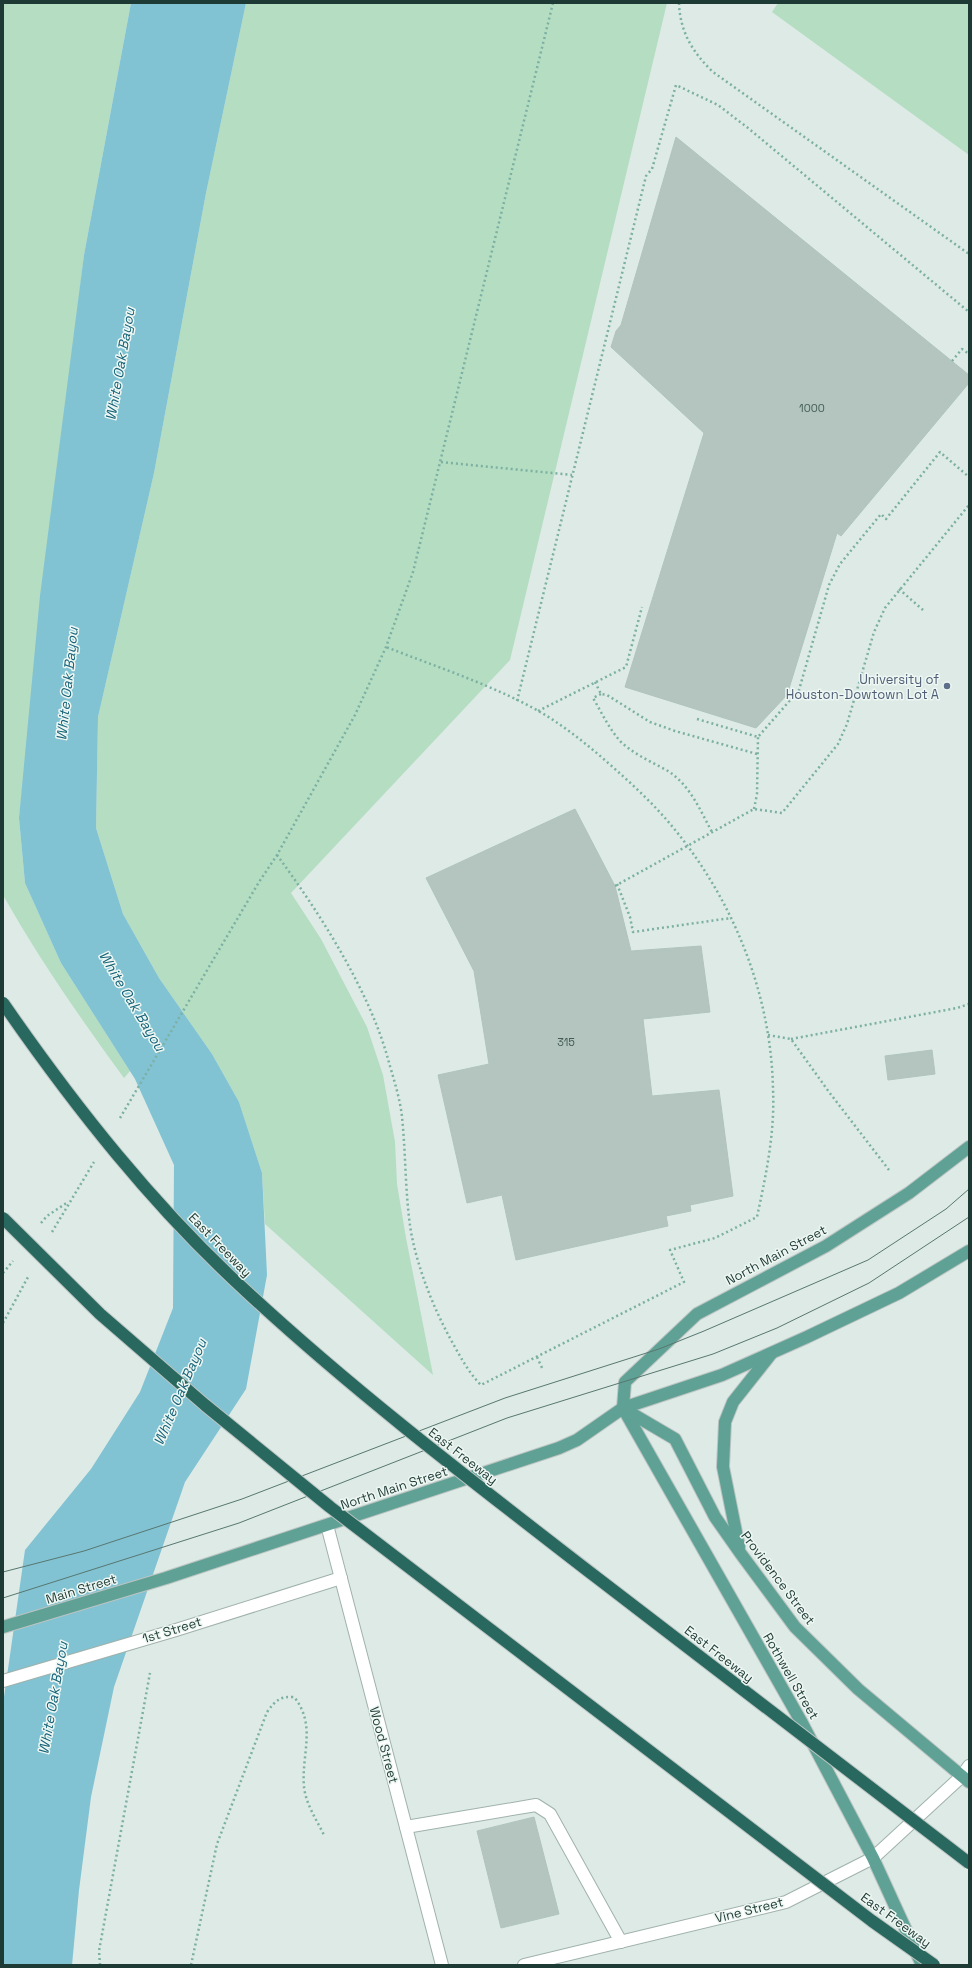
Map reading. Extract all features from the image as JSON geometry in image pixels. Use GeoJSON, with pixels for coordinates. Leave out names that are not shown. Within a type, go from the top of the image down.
{"type":"FeatureCollection","features":[{"type":"Feature","properties":{"kind":"highway","name":"East Freeway"},"geometry":{"type":"LineString","coordinates":[[3,1004],[46,1065],[140,1182],[245,1291],[334,1369],[452,1465],[969,1863]]}},
{"type":"Feature","properties":{"kind":"highway","name":"East Freeway"},"geometry":{"type":"LineString","coordinates":[[3,1218],[100,1314],[205,1405],[324,1502],[872,1922],[934,1965]]}},
{"type":"Feature","properties":{"kind":"highway"},"geometry":{"type":"LineString","coordinates":[[872,1922],[922,1965]]}},
{"type":"Feature","properties":{"kind":"main road","name":"North Main Street"},"geometry":{"type":"LineString","coordinates":[[623,1408],[625,1382],[697,1314],[826,1246],[909,1193],[969,1147]]}},
{"type":"Feature","properties":{"kind":"main road","name":"North Main Street"},"geometry":{"type":"LineString","coordinates":[[166,1578],[558,1448],[577,1440],[623,1408],[722,1375],[773,1352],[899,1293],[969,1251]]}},
{"type":"Feature","properties":{"kind":"main road"},"geometry":{"type":"LineString","coordinates":[[741,1554],[723,1467],[726,1422],[733,1402],[773,1352]]}},
{"type":"Feature","properties":{"kind":"main road","name":"Providence Street"},"geometry":{"type":"LineString","coordinates":[[623,1408],[675,1439],[716,1517],[741,1554],[795,1627],[858,1689],[966,1774]]}},
{"type":"Feature","properties":{"kind":"main road","name":"Rothwell Street"},"geometry":{"type":"LineString","coordinates":[[623,1408],[802,1723],[873,1858],[922,1965]]}},
{"type":"Feature","properties":{"kind":"main road","name":"Main Street"},"geometry":{"type":"LineString","coordinates":[[3,1627],[166,1578]]}},
{"type":"Feature","properties":{"kind":"street","name":"Wood Street"},"geometry":{"type":"LineString","coordinates":[[327,1525],[442,1965]]}},
{"type":"Feature","properties":{"kind":"street","name":"1st Street"},"geometry":{"type":"LineString","coordinates":[[3,1681],[176,1630],[340,1578]]}},
{"type":"Feature","properties":{"kind":"street","name":"Vine Street"},"geometry":{"type":"LineString","coordinates":[[524,1965],[786,1902],[873,1858],[966,1774]]}},
{"type":"Feature","properties":{"kind":"street"},"geometry":{"type":"LineString","coordinates":[[406,1827],[536,1805],[550,1814],[620,1942]]}},
{"type":"Feature","properties":{"kind":"path"},"geometry":{"type":"LineString","coordinates":[[118,1121],[276,855],[355,715],[386,647],[413,572],[553,3]]}},
{"type":"Feature","properties":{"kind":"path"},"geometry":{"type":"LineString","coordinates":[[679,3],[682,27],[690,45],[700,59],[713,72],[969,254]]}},
{"type":"Feature","properties":{"kind":"path"},"geometry":{"type":"LineString","coordinates":[[516,701],[646,176],[652,169],[676,85],[718,105],[748,128],[969,312]]}},
{"type":"Feature","properties":{"kind":"path"},"geometry":{"type":"LineString","coordinates":[[952,361],[962,349],[969,354]]}},
{"type":"Feature","properties":{"kind":"path"},"geometry":{"type":"LineString","coordinates":[[754,809],[757,794],[758,737],[799,690],[829,585],[840,564],[881,514],[886,518],[940,452],[969,476]]}},
{"type":"Feature","properties":{"kind":"path"},"geometry":{"type":"LineString","coordinates":[[441,462],[572,475]]}},
{"type":"Feature","properties":{"kind":"path"},"geometry":{"type":"LineString","coordinates":[[731,918],[633,932],[630,917],[616,885],[754,809],[782,812],[838,744],[847,724],[874,632],[885,608],[969,505]]}},
{"type":"Feature","properties":{"kind":"path"},"geometry":{"type":"LineString","coordinates":[[899,589],[923,610]]}},
{"type":"Feature","properties":{"kind":"path"},"geometry":{"type":"LineString","coordinates":[[537,711],[626,667],[642,607]]}},
{"type":"Feature","properties":{"kind":"path"},"geometry":{"type":"LineString","coordinates":[[276,855],[317,912],[347,966],[381,1036],[402,1116],[405,1184],[412,1233],[422,1270],[440,1319],[470,1374],[481,1385],[684,1282],[670,1250],[715,1238],[757,1217],[769,1160],[773,1125],[774,1088],[768,1036],[757,981],[731,918],[716,890],[688,846],[665,817],[584,742],[537,711],[386,647]]}},
{"type":"Feature","properties":{"kind":"path"},"geometry":{"type":"LineString","coordinates":[[595,682],[601,694]]}},
{"type":"Feature","properties":{"kind":"path"},"geometry":{"type":"LineString","coordinates":[[712,832],[690,792],[669,772],[637,754],[615,735],[593,698],[601,694],[607,695],[650,722],[675,731],[757,754]]}},
{"type":"Feature","properties":{"kind":"path"},"geometry":{"type":"LineString","coordinates":[[697,718],[758,737]]}},
{"type":"Feature","properties":{"kind":"path"},"geometry":{"type":"LineString","coordinates":[[768,1036],[791,1039],[957,1008],[969,1004]]}},
{"type":"Feature","properties":{"kind":"path"},"geometry":{"type":"LineString","coordinates":[[791,1039],[829,1092],[889,1170]]}},
{"type":"Feature","properties":{"kind":"path"},"geometry":{"type":"LineString","coordinates":[[69,1202],[98,1155]]}},
{"type":"Feature","properties":{"kind":"path"},"geometry":{"type":"LineString","coordinates":[[537,1357],[543,1370]]}},
{"type":"Feature","properties":{"kind":"path"},"geometry":{"type":"LineString","coordinates":[[100,1965],[100,1951],[150,1673]]}},
{"type":"Feature","properties":{"kind":"path"},"geometry":{"type":"LineString","coordinates":[[191,1965],[217,1844],[267,1712],[274,1702],[284,1696],[294,1698],[302,1708],[307,1723],[304,1786],[309,1805],[324,1835]]}},
{"type":"Feature","properties":{"kind":"green space"},"geometry":{"type":"Polygon","coordinates":[[[3,3],[131,3],[84,255],[19,818],[25,883],[61,963],[130,1071],[124,1078],[61,988],[3,895],[3,3]]]}},
{"type":"Feature","properties":{"kind":"green space"},"geometry":{"type":"Polygon","coordinates":[[[246,3],[667,3],[510,660],[291,893],[321,939],[367,1027],[383,1075],[395,1142],[397,1184],[406,1238],[433,1375],[265,1224],[262,1173],[239,1102],[212,1054],[159,978],[123,914],[96,828],[98,717],[154,473],[206,193],[246,3]]]}},
{"type":"Feature","properties":{"kind":"green space"},"geometry":{"type":"Polygon","coordinates":[[[778,3],[969,3],[969,155],[772,12],[778,3]]]}},
{"type":"Feature","properties":{"kind":"water","name":"White Oak Bayou"},"geometry":{"type":"Polygon","coordinates":[[[131,3],[246,3],[206,193],[154,473],[98,717],[96,828],[123,914],[159,978],[212,1054],[239,1102],[262,1173],[267,1275],[246,1389],[185,1482],[114,1687],[91,1797],[79,1890],[72,1965],[3,1965],[3,1704],[25,1550],[91,1469],[140,1392],[173,1308],[174,1165],[135,1079],[61,963],[25,883],[19,818],[40,596],[84,255],[131,3]]]}},
{"type":"Feature","properties":{"kind":"building"},"geometry":{"type":"Polygon","coordinates":[[[676,137],[969,375],[969,383],[841,536],[837,533],[787,695],[756,728],[625,687],[704,433],[611,347],[616,331],[621,325],[676,137]]]}},
{"type":"Feature","properties":{"kind":"building"},"geometry":{"type":"Polygon","coordinates":[[[575,809],[615,886],[631,951],[701,946],[710,1012],[643,1019],[652,1096],[719,1090],[733,1196],[690,1205],[691,1211],[666,1216],[668,1226],[516,1260],[502,1195],[467,1203],[438,1075],[489,1064],[474,971],[426,878],[575,809]]]}},
{"type":"Feature","properties":{"kind":"building"},"geometry":{"type":"Polygon","coordinates":[[[932,1050],[935,1074],[888,1080],[885,1056],[932,1050]]]}},
{"type":"Feature","properties":{"kind":"building"},"geometry":{"type":"Polygon","coordinates":[[[534,1817],[559,1914],[501,1928],[477,1831],[534,1817]]]}},
{"type":"Feature","properties":{"kind":"tram line"},"geometry":{"type":"LineString","coordinates":[[3,1572],[84,1551],[242,1499],[505,1398],[659,1349],[868,1260],[946,1209],[969,1189]]}},
{"type":"Feature","properties":{"kind":"tram line"},"geometry":{"type":"LineString","coordinates":[[3,1598],[239,1523],[507,1418],[713,1354],[777,1328],[869,1283],[969,1217]]}},
{"type":"Feature","properties":{"kind":"place","name":"University of Houston-Dowtown Lot A"},"geometry":{"type":"Point","coordinates":[947,686]}}]}
